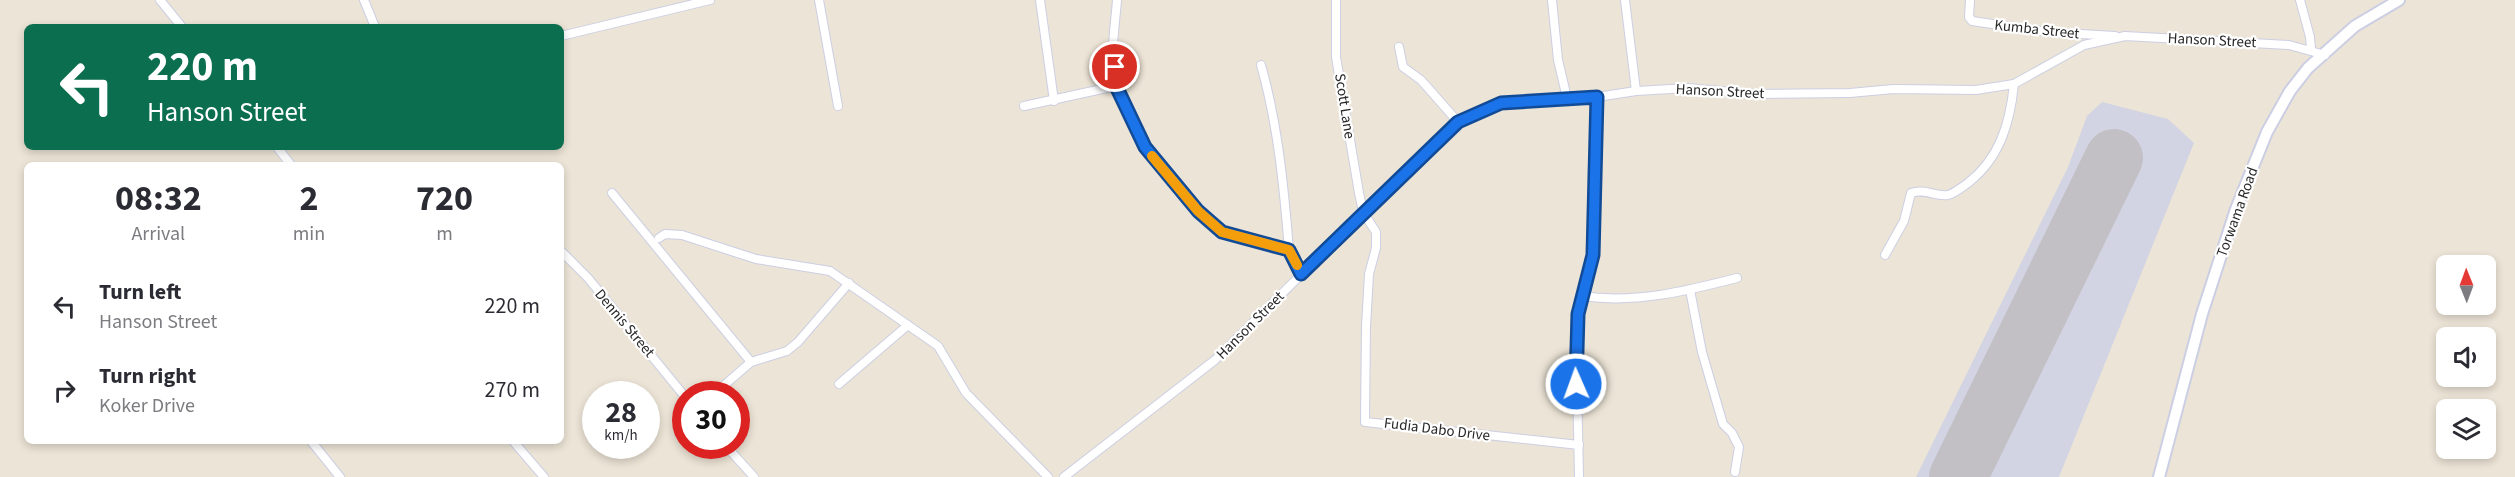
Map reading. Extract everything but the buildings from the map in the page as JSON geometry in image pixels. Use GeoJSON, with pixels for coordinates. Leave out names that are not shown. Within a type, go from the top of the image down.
{"type":"FeatureCollection","features":[{"type":"Feature","properties":{"kind":"main road","name":"Torwama Road"},"geometry":{"type":"LineString","coordinates":[[2159,477],[2202,314],[2236,209],[2266,132],[2290,91],[2308,69],[2355,26],[2398,0]]}},
{"type":"Feature","properties":{"kind":"street"},"geometry":{"type":"LineString","coordinates":[[160,0],[180,24]]}},
{"type":"Feature","properties":{"kind":"street"},"geometry":{"type":"LineString","coordinates":[[364,0],[374,24]]}},
{"type":"Feature","properties":{"kind":"street"},"geometry":{"type":"LineString","coordinates":[[564,35],[710,0]]}},
{"type":"Feature","properties":{"kind":"street"},"geometry":{"type":"LineString","coordinates":[[819,0],[838,106]]}},
{"type":"Feature","properties":{"kind":"street"},"geometry":{"type":"LineString","coordinates":[[1040,0],[1054,101]]}},
{"type":"Feature","properties":{"kind":"street"},"geometry":{"type":"LineString","coordinates":[[1117,0],[1113,47],[1116,86],[1145,147],[1198,211],[1222,232],[1289,250]]}},
{"type":"Feature","properties":{"kind":"street","name":"Scott Lane"},"geometry":{"type":"LineString","coordinates":[[1336,0],[1336,57],[1363,212]]}},
{"type":"Feature","properties":{"kind":"street"},"geometry":{"type":"LineString","coordinates":[[1552,0],[1558,60],[1567,98]]}},
{"type":"Feature","properties":{"kind":"street"},"geometry":{"type":"LineString","coordinates":[[1625,0],[1636,91]]}},
{"type":"Feature","properties":{"kind":"street","name":"Kumba Street"},"geometry":{"type":"LineString","coordinates":[[1970,0],[1969,17],[1972,21],[1981,24],[2047,32],[2125,36]]}},
{"type":"Feature","properties":{"kind":"street"},"geometry":{"type":"LineString","coordinates":[[2300,0],[2310,37],[2311,50]]}},
{"type":"Feature","properties":{"kind":"street","name":"Hanson Street"},"geometry":{"type":"LineString","coordinates":[[1064,477],[1215,360],[1363,212],[1458,122],[1501,103],[1688,88],[1754,94],[1838,93],[1893,88],[1976,90],[2014,84],[2084,45],[2125,36],[2277,44],[2325,55]]}},
{"type":"Feature","properties":{"kind":"street"},"geometry":{"type":"LineString","coordinates":[[1399,47],[1403,67],[1420,80],[1458,122]]}},
{"type":"Feature","properties":{"kind":"street"},"geometry":{"type":"LineString","coordinates":[[1261,65],[1270,98],[1284,186],[1289,250],[1301,274]]}},
{"type":"Feature","properties":{"kind":"street"},"geometry":{"type":"LineString","coordinates":[[1885,255],[1904,221],[1911,194],[1922,190],[1941,195],[1951,194],[1980,173],[1995,155],[2009,115],[2014,84]]}},
{"type":"Feature","properties":{"kind":"street"},"geometry":{"type":"LineString","coordinates":[[1024,106],[1116,86]]}},
{"type":"Feature","properties":{"kind":"street"},"geometry":{"type":"LineString","coordinates":[[1579,477],[1576,336],[1582,296],[1593,255],[1597,97]]}},
{"type":"Feature","properties":{"kind":"street"},"geometry":{"type":"LineString","coordinates":[[279,150],[289,162]]}},
{"type":"Feature","properties":{"kind":"street"},"geometry":{"type":"LineString","coordinates":[[612,193],[751,362]]}},
{"type":"Feature","properties":{"kind":"street","name":"Fudia Dabo Drive"},"geometry":{"type":"LineString","coordinates":[[1363,212],[1376,232],[1376,248],[1369,274],[1365,422],[1579,445]]}},
{"type":"Feature","properties":{"kind":"street"},"geometry":{"type":"LineString","coordinates":[[659,238],[665,234],[682,235],[756,259],[830,271],[938,346],[966,393],[1048,477]]}},
{"type":"Feature","properties":{"kind":"street","name":"Dennis Street"},"geometry":{"type":"LineString","coordinates":[[564,254],[588,278],[672,381]]}},
{"type":"Feature","properties":{"kind":"street"},"geometry":{"type":"LineString","coordinates":[[1582,296],[1609,300],[1690,290],[1737,278]]}},
{"type":"Feature","properties":{"kind":"street"},"geometry":{"type":"LineString","coordinates":[[729,381],[751,362],[787,351],[798,342],[849,284]]}},
{"type":"Feature","properties":{"kind":"street"},"geometry":{"type":"LineString","coordinates":[[1690,290],[1702,352],[1723,424],[1732,433],[1739,447],[1735,472]]}},
{"type":"Feature","properties":{"kind":"street"},"geometry":{"type":"LineString","coordinates":[[839,384],[908,325]]}},
{"type":"Feature","properties":{"kind":"street"},"geometry":{"type":"LineString","coordinates":[[313,444],[340,477]]}},
{"type":"Feature","properties":{"kind":"street"},"geometry":{"type":"LineString","coordinates":[[516,444],[544,477]]}},
{"type":"Feature","properties":{"kind":"street"},"geometry":{"type":"LineString","coordinates":[[737,459],[753,477]]}},
{"type":"Feature","properties":{"kind":"shaded area"},"geometry":{"type":"Polygon","coordinates":[[[2102,102],[2168,119],[2194,143],[2059,477],[1916,477],[2068,167],[2087,116],[2102,102]]]}},
{"type":"Feature","properties":{"kind":"runway"},"geometry":{"type":"LineString","coordinates":[[1958,477],[2114,158]]}},
{"type":"Feature","properties":{"kind":"slow traffic"},"geometry":{"type":"LineString","coordinates":[[1152,156],[1198,211],[1222,232],[1289,250],[1297,265]]}},
{"type":"Feature","properties":{"kind":"route"},"geometry":{"type":"LineString","coordinates":[[1115,67],[1116,86],[1145,147],[1170,180],[1198,211],[1222,232],[1289,250],[1301,274],[1458,122],[1501,103],[1597,97],[1593,181],[1593,255],[1578,314],[1576,384]]}}]}
